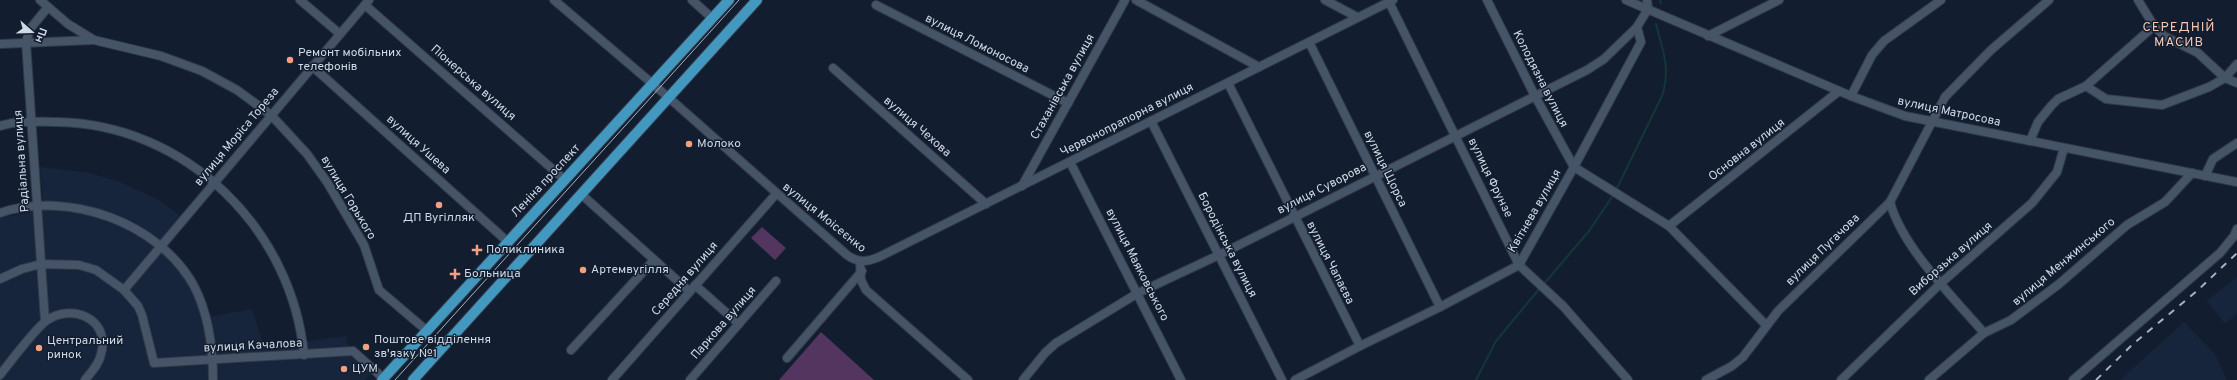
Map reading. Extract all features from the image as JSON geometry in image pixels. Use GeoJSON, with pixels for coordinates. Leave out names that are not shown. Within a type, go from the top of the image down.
{"type":"FeatureCollection","features":[{"type":"Feature","properties":{"kind":"main road","name":"Леніна проспект"},"geometry":{"type":"LineString","coordinates":[[382,379],[729,0]]}},
{"type":"Feature","properties":{"kind":"main road"},"geometry":{"type":"LineString","coordinates":[[413,380],[757,0]]}},
{"type":"Feature","properties":{"kind":"street","name":"вулиця Горького"},"geometry":{"type":"LineString","coordinates":[[40,0],[68,24],[94,40],[154,54],[202,70],[237,90],[271,115],[308,154],[327,182],[364,245],[379,290],[426,330]]}},
{"type":"Feature","properties":{"kind":"street"},"geometry":{"type":"LineString","coordinates":[[300,0],[340,34]]}},
{"type":"Feature","properties":{"kind":"street","name":"вулиця Моісеєнко"},"geometry":{"type":"LineString","coordinates":[[554,0],[668,97],[776,194],[852,258],[860,261],[861,280],[866,290],[968,380]]}},
{"type":"Feature","properties":{"kind":"street"},"geometry":{"type":"LineString","coordinates":[[692,0],[712,18]]}},
{"type":"Feature","properties":{"kind":"street","name":"Стаханівська вулиця"},"geometry":{"type":"LineString","coordinates":[[1022,186],[1125,0]]}},
{"type":"Feature","properties":{"kind":"street"},"geometry":{"type":"LineString","coordinates":[[1136,0],[1259,67]]}},
{"type":"Feature","properties":{"kind":"street"},"geometry":{"type":"LineString","coordinates":[[1325,0],[1357,18]]}},
{"type":"Feature","properties":{"kind":"street","name":"Колодязна вулиця"},"geometry":{"type":"LineString","coordinates":[[1487,0],[1535,96],[1574,167]]}},
{"type":"Feature","properties":{"kind":"street","name":"вулиця Матросова"},"geometry":{"type":"LineString","coordinates":[[1626,0],[1708,36],[1892,112],[1932,123],[2237,182]]}},
{"type":"Feature","properties":{"kind":"street"},"geometry":{"type":"LineString","coordinates":[[1637,28],[1648,9],[1647,0]]}},
{"type":"Feature","properties":{"kind":"street"},"geometry":{"type":"LineString","coordinates":[[1708,36],[1779,0]]}},
{"type":"Feature","properties":{"kind":"street"},"geometry":{"type":"LineString","coordinates":[[1851,96],[1872,55],[1884,41],[1941,0]]}},
{"type":"Feature","properties":{"kind":"street","name":"вулиця Пугачова"},"geometry":{"type":"LineString","coordinates":[[1706,380],[1744,358],[1766,325],[1808,280],[1890,202],[1945,97],[1991,50],[2050,0]]}},
{"type":"Feature","properties":{"kind":"street"},"geometry":{"type":"LineString","coordinates":[[2138,0],[2154,26],[2164,36],[2198,53],[2225,78],[2237,83]]}},
{"type":"Feature","properties":{"kind":"street","name":"Червонопрапорна вулиця"},"geometry":{"type":"LineString","coordinates":[[787,358],[872,260],[1391,1]]}},
{"type":"Feature","properties":{"kind":"street","name":"вулиця Фрунзе"},"geometry":{"type":"LineString","coordinates":[[1391,1],[1519,265],[1563,306],[1628,380]]}},
{"type":"Feature","properties":{"kind":"street","name":"вулиця Моріса Тореза"},"geometry":{"type":"LineString","coordinates":[[124,290],[214,181],[367,2]]}},
{"type":"Feature","properties":{"kind":"street","name":"Піонерська вулиця"},"geometry":{"type":"LineString","coordinates":[[367,2],[565,180]]}},
{"type":"Feature","properties":{"kind":"street","name":"вулиця Ломоносова"},"geometry":{"type":"LineString","coordinates":[[876,6],[1068,103]]}},
{"type":"Feature","properties":{"kind":"street","name":"Радіальна вулиця"},"geometry":{"type":"LineString","coordinates":[[46,321],[26,42],[30,29],[48,7]]}},
{"type":"Feature","properties":{"kind":"street"},"geometry":{"type":"LineString","coordinates":[[2030,141],[2038,122],[2050,106],[2058,99],[2086,86],[2154,26]]}},
{"type":"Feature","properties":{"kind":"street","name":"вулиця Суворова"},"geometry":{"type":"LineString","coordinates":[[1024,380],[1045,353],[1056,343],[1138,293],[1219,255],[1293,216],[1535,96],[1598,63],[1637,28]]}},
{"type":"Feature","properties":{"kind":"street","name":"Квітнева вулиця"},"geometry":{"type":"LineString","coordinates":[[1295,380],[1360,346],[1440,308],[1519,265],[1574,167],[1641,42],[1637,28]]}},
{"type":"Feature","properties":{"kind":"street"},"geometry":{"type":"LineString","coordinates":[[0,44],[94,40]]}},
{"type":"Feature","properties":{"kind":"street","name":"вулиця Щорса"},"geometry":{"type":"LineString","coordinates":[[1309,42],[1440,308]]}},
{"type":"Feature","properties":{"kind":"street"},"geometry":{"type":"LineString","coordinates":[[2086,86],[2106,99],[2162,105],[2209,87],[2225,78],[2237,64]]}},
{"type":"Feature","properties":{"kind":"street","name":"вулиця Ушева"},"geometry":{"type":"LineString","coordinates":[[312,66],[508,242]]}},
{"type":"Feature","properties":{"kind":"street","name":"вулиця Чехова"},"geometry":{"type":"LineString","coordinates":[[833,68],[986,204]]}},
{"type":"Feature","properties":{"kind":"street","name":"вулиця Чапаєва"},"geometry":{"type":"LineString","coordinates":[[1228,83],[1293,216],[1360,346]]}},
{"type":"Feature","properties":{"kind":"street","name":"Основна вулиця"},"geometry":{"type":"LineString","coordinates":[[1669,226],[1839,91]]}},
{"type":"Feature","properties":{"kind":"street","name":"Бородінська вулиця"},"geometry":{"type":"LineString","coordinates":[[1151,121],[1282,380]]}},
{"type":"Feature","properties":{"kind":"street"},"geometry":{"type":"LineString","coordinates":[[0,126],[32,122],[72,122],[94,125],[134,135],[167,150],[214,181],[242,211],[274,257],[298,314],[304,355]]}},
{"type":"Feature","properties":{"kind":"street"},"geometry":{"type":"LineString","coordinates":[[2205,176],[2213,160],[2237,143]]}},
{"type":"Feature","properties":{"kind":"street","name":"Виборзька вулиця"},"geometry":{"type":"LineString","coordinates":[[1841,380],[1941,283],[2032,203],[2057,172],[2064,148]]}},
{"type":"Feature","properties":{"kind":"street"},"geometry":{"type":"LineString","coordinates":[[1036,160],[1037,172],[1045,174]]}},
{"type":"Feature","properties":{"kind":"street","name":"вулиця Маяковського"},"geometry":{"type":"LineString","coordinates":[[1070,162],[1181,380]]}},
{"type":"Feature","properties":{"kind":"street"},"geometry":{"type":"LineString","coordinates":[[1574,167],[1669,226],[1766,325]]}},
{"type":"Feature","properties":{"kind":"street","name":"вулиця Менжинського"},"geometry":{"type":"LineString","coordinates":[[1929,380],[1984,333],[2012,320],[2059,284],[2127,225],[2172,196],[2192,173]]}},
{"type":"Feature","properties":{"kind":"street"},"geometry":{"type":"LineString","coordinates":[[581,194],[654,260],[739,324]]}},
{"type":"Feature","properties":{"kind":"street","name":"Середня вулиця"},"geometry":{"type":"LineString","coordinates":[[612,380],[776,194]]}},
{"type":"Feature","properties":{"kind":"street"},"geometry":{"type":"LineString","coordinates":[[1890,202],[1898,225],[1941,283],[1984,333]]}},
{"type":"Feature","properties":{"kind":"street"},"geometry":{"type":"LineString","coordinates":[[0,213],[21,208],[60,205],[100,215],[138,231],[160,246],[180,266],[193,285],[207,322],[213,360],[213,380]]}},
{"type":"Feature","properties":{"kind":"street"},"geometry":{"type":"LineString","coordinates":[[2073,380],[2220,253],[2234,236],[2237,229]]}},
{"type":"Feature","properties":{"kind":"street"},"geometry":{"type":"LineString","coordinates":[[571,350],[654,260]]}},
{"type":"Feature","properties":{"kind":"street","name":"Червонопрапорна вулиця"},"geometry":{"type":"LineString","coordinates":[[860,261],[872,260]]}},
{"type":"Feature","properties":{"kind":"street"},"geometry":{"type":"LineString","coordinates":[[0,279],[22,269],[42,264],[79,265],[96,270],[124,290]]}},
{"type":"Feature","properties":{"kind":"street","name":"Паркова вулиця"},"geometry":{"type":"LineString","coordinates":[[690,380],[776,281]]}},
{"type":"Feature","properties":{"kind":"street","name":"вулиця Качалова"},"geometry":{"type":"LineString","coordinates":[[124,290],[142,315],[154,363],[353,351],[382,379]]}},
{"type":"Feature","properties":{"kind":"street"},"geometry":{"type":"LineString","coordinates":[[0,375],[46,321],[62,314],[78,313],[93,321],[100,332],[102,354],[97,365],[85,380]]}},
{"type":"Feature","properties":{"kind":"shaded area","name":"Центральний ринок"},"geometry":{"type":"Polygon","coordinates":[[[40,167],[89,173],[118,181],[161,201],[181,217],[156,246],[174,264],[188,282],[204,318],[252,309],[264,347],[346,336],[347,344],[375,369],[365,380],[0,380],[0,218],[44,210],[40,167]]]}},
{"type":"Feature","properties":{"kind":"shaded area"},"geometry":{"type":"Polygon","coordinates":[[[762,227],[786,248],[775,260],[751,238],[762,227]]]}},
{"type":"Feature","properties":{"kind":"shaded area"},"geometry":{"type":"Polygon","coordinates":[[[2237,277],[2237,313],[2225,324],[2207,301],[2237,277]]]}},
{"type":"Feature","properties":{"kind":"shaded area"},"geometry":{"type":"Polygon","coordinates":[[[2184,322],[2215,354],[2227,380],[2120,380],[2184,322]]]}},
{"type":"Feature","properties":{"kind":"shaded area"},"geometry":{"type":"Polygon","coordinates":[[[821,332],[874,380],[779,380],[821,332]]]}},
{"type":"Feature","properties":{"kind":"waterway"},"geometry":{"type":"LineString","coordinates":[[1616,190],[1662,96],[1665,86],[1665,60],[1656,24]]}},
{"type":"Feature","properties":{"kind":"waterway"},"geometry":{"type":"LineString","coordinates":[[1543,285],[1589,231],[1614,194]]}},
{"type":"Feature","properties":{"kind":"waterway"},"geometry":{"type":"LineString","coordinates":[[1476,380],[1496,341],[1540,288]]}},
{"type":"Feature","properties":{"kind":"tram line"},"geometry":{"type":"LineString","coordinates":[[395,380],[739,0]]}},
{"type":"Feature","properties":{"kind":"railway"},"geometry":{"type":"LineString","coordinates":[[2096,380],[2133,344],[2197,291],[2237,253]]}},
{"type":"Feature","properties":{"kind":"place","name":"Ремонт мобільних телефонів"},"geometry":{"type":"Point","coordinates":[290,60]}},
{"type":"Feature","properties":{"kind":"place","name":"Молоко"},"geometry":{"type":"Point","coordinates":[689,144]}},
{"type":"Feature","properties":{"kind":"place","name":"ДП Вугілляк"},"geometry":{"type":"Point","coordinates":[439,205]}},
{"type":"Feature","properties":{"kind":"place","name":"Поликлиника"},"geometry":{"type":"Point","coordinates":[477,250]}},
{"type":"Feature","properties":{"kind":"place","name":"Артемвугілля"},"geometry":{"type":"Point","coordinates":[583,270]}},
{"type":"Feature","properties":{"kind":"place","name":"Больница"},"geometry":{"type":"Point","coordinates":[455,274]}},
{"type":"Feature","properties":{"kind":"place","name":"Поштове відділення зв'язку №1"},"geometry":{"type":"Point","coordinates":[366,347]}},
{"type":"Feature","properties":{"kind":"place","name":"Центральний ринок"},"geometry":{"type":"Point","coordinates":[39,348]}},
{"type":"Feature","properties":{"kind":"place","name":"ЦУМ"},"geometry":{"type":"Point","coordinates":[344,369]}},
{"type":"Feature","properties":{"kind":"district","name":"СЕРЕДНІЙ МАСИВ"},"geometry":{"type":"Point","coordinates":[2179,36]}}]}
